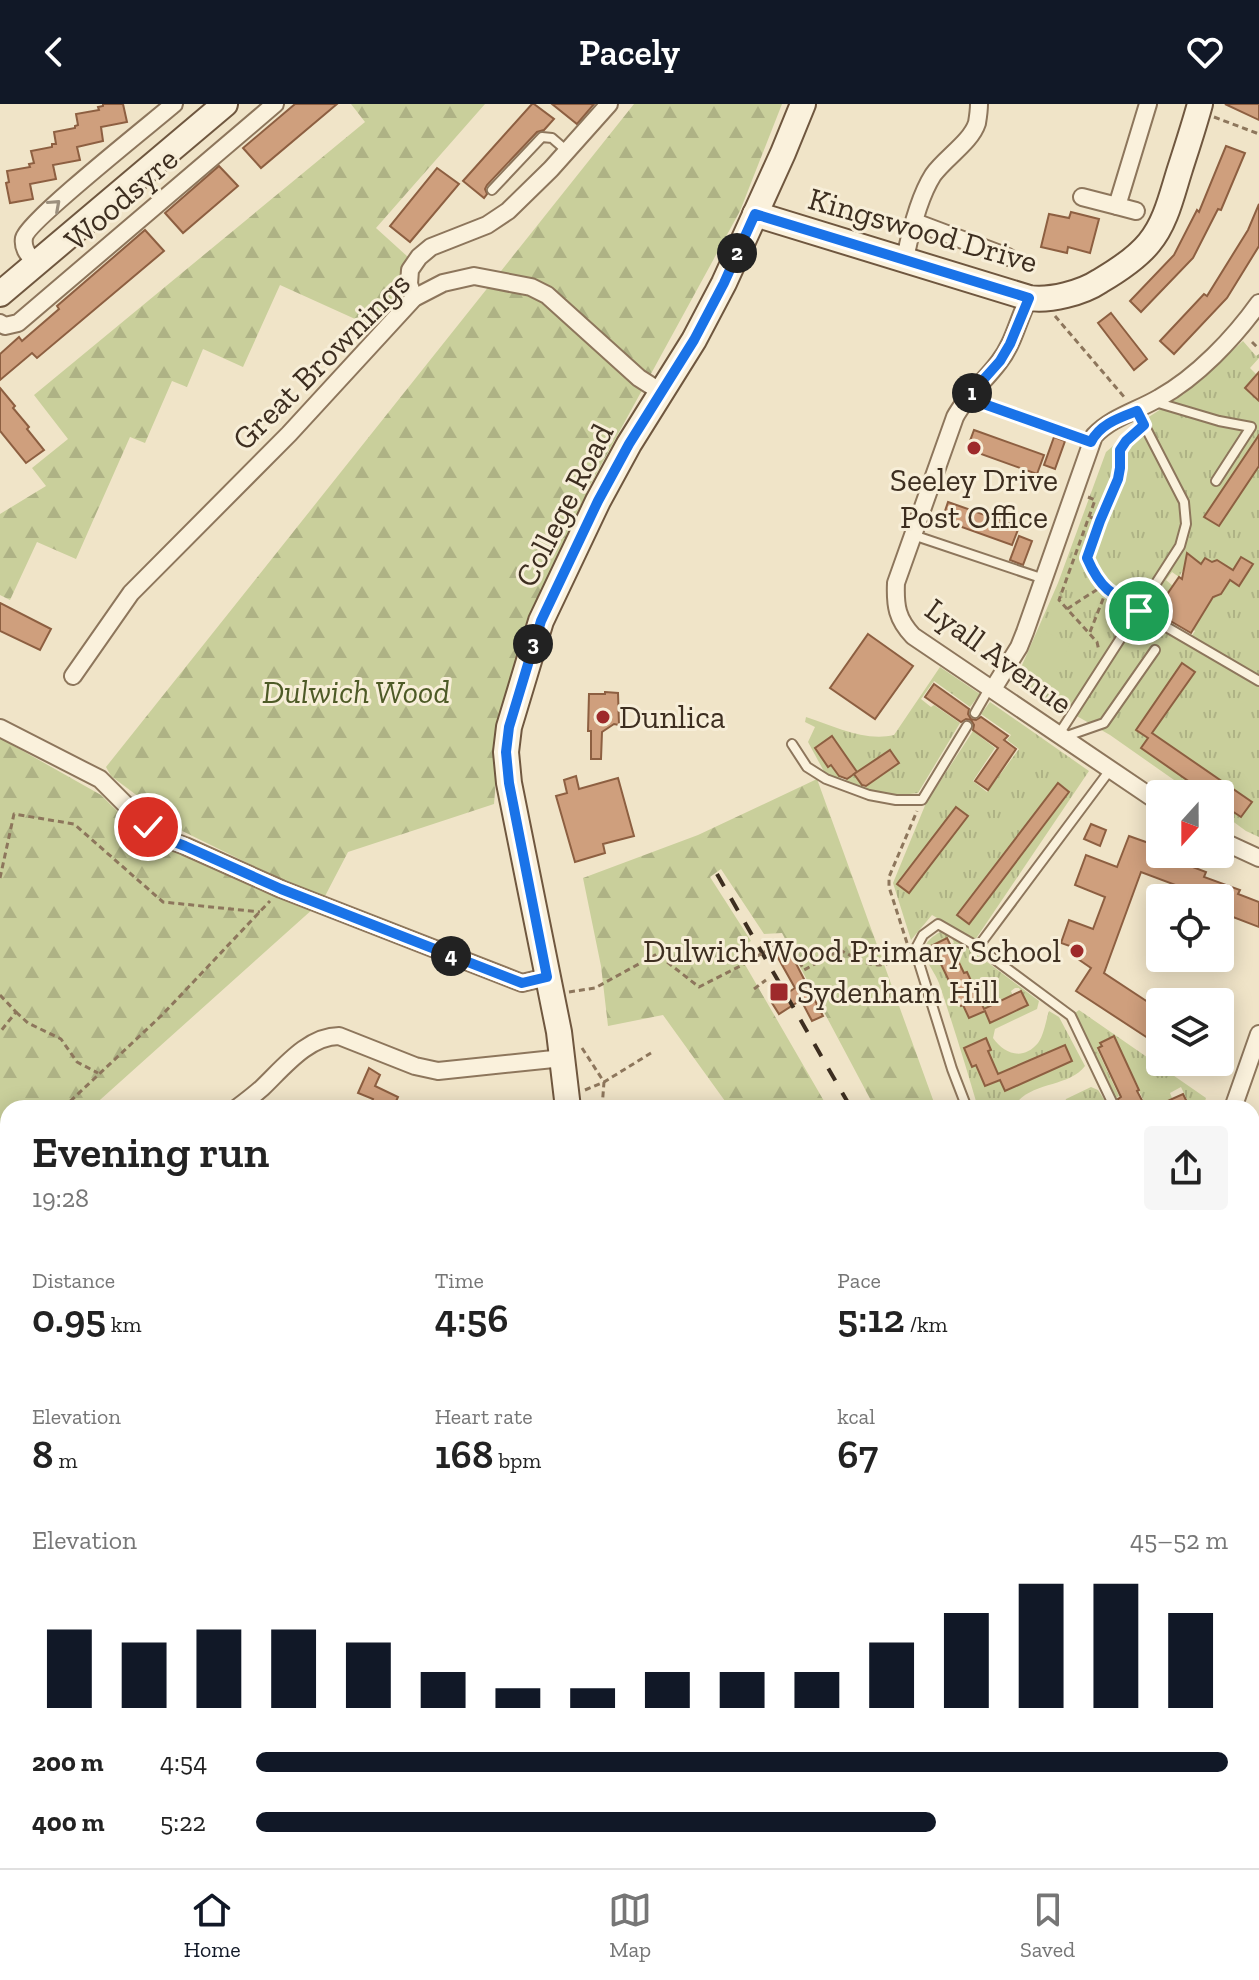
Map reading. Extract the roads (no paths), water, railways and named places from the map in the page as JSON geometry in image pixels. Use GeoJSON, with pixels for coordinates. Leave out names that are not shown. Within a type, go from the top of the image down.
{"type":"FeatureCollection","features":[{"type":"Feature","properties":{"kind":"street"},"geometry":{"type":"LineString","coordinates":[[37,265],[25,251],[25,233],[174,104]]}},
{"type":"Feature","properties":{"kind":"street"},"geometry":{"type":"LineString","coordinates":[[0,294],[225,104]]}},
{"type":"Feature","properties":{"kind":"street","name":"Woodsyre"},"geometry":{"type":"LineString","coordinates":[[0,323],[5,326],[18,323],[275,104]]}},
{"type":"Feature","properties":{"kind":"street"},"geometry":{"type":"LineString","coordinates":[[414,298],[409,284],[410,270],[419,257],[431,247],[487,225],[508,211],[609,104]]}},
{"type":"Feature","properties":{"kind":"street","name":"College Road"},"geometry":{"type":"LineString","coordinates":[[568,1100],[572,1053],[509,783],[506,752],[509,727],[535,636],[554,592],[629,444],[694,340],[724,283],[803,104]]}},
{"type":"Feature","properties":{"kind":"street"},"geometry":{"type":"LineString","coordinates":[[905,259],[932,177],[947,157],[970,136],[976,124],[979,104]]}},
{"type":"Feature","properties":{"kind":"street"},"geometry":{"type":"LineString","coordinates":[[1117,206],[1148,104]]}},
{"type":"Feature","properties":{"kind":"street","name":"Kingswood Drive"},"geometry":{"type":"LineString","coordinates":[[755,214],[1029,298],[1073,293],[1090,288],[1121,268],[1149,243],[1166,215],[1199,107]]}},
{"type":"Feature","properties":{"kind":"street"},"geometry":{"type":"LineString","coordinates":[[1082,197],[1136,211]]}},
{"type":"Feature","properties":{"kind":"street"},"geometry":{"type":"LineString","coordinates":[[915,222],[1008,257]]}},
{"type":"Feature","properties":{"kind":"street","name":"Great Brownings"},"geometry":{"type":"LineString","coordinates":[[73,676],[131,593],[289,434],[414,298],[443,283],[474,276],[531,287],[547,295],[639,378],[661,392]]}},
{"type":"Feature","properties":{"kind":"street","name":"Lyall Avenue"},"geometry":{"type":"LineString","coordinates":[[1029,298],[1000,361],[959,408],[950,428],[896,583],[895,600],[903,625],[913,636],[1146,794]]}},
{"type":"Feature","properties":{"kind":"street"},"geometry":{"type":"LineString","coordinates":[[992,688],[1019,647],[1094,436],[1106,425],[1140,418],[1153,402],[1176,388],[1227,343],[1259,303]]}},
{"type":"Feature","properties":{"kind":"street"},"geometry":{"type":"LineString","coordinates":[[0,728],[100,779],[156,835],[281,889],[522,983],[555,985]]}},
{"type":"Feature","properties":{"kind":"street"},"geometry":{"type":"LineString","coordinates":[[1234,846],[1259,858]]}},
{"type":"Feature","properties":{"kind":"street"},"geometry":{"type":"LineString","coordinates":[[1236,1100],[1259,1034]]}},
{"type":"Feature","properties":{"kind":"street"},"geometry":{"type":"LineString","coordinates":[[247,1100],[306,1048],[329,1036],[339,1036],[399,1061],[438,1071],[572,1053]]}},
{"type":"Feature","properties":{"kind":"lane"},"geometry":{"type":"LineString","coordinates":[[492,190],[542,137],[552,138],[567,151]]}},
{"type":"Feature","properties":{"kind":"lane"},"geometry":{"type":"LineString","coordinates":[[967,398],[1091,442]]}},
{"type":"Feature","properties":{"kind":"lane"},"geometry":{"type":"LineString","coordinates":[[1153,402],[1251,427],[1216,481]]}},
{"type":"Feature","properties":{"kind":"lane"},"geometry":{"type":"LineString","coordinates":[[1061,736],[1180,546],[1186,524],[1184,502],[1140,418]]}},
{"type":"Feature","properties":{"kind":"lane"},"geometry":{"type":"LineString","coordinates":[[912,535],[1044,579]]}},
{"type":"Feature","properties":{"kind":"lane"},"geometry":{"type":"LineString","coordinates":[[1140,609],[1259,681]]}},
{"type":"Feature","properties":{"kind":"lane"},"geometry":{"type":"LineString","coordinates":[[1061,736],[1104,723],[1155,650]]}},
{"type":"Feature","properties":{"kind":"lane"},"geometry":{"type":"LineString","coordinates":[[975,713],[992,688]]}},
{"type":"Feature","properties":{"kind":"lane"},"geometry":{"type":"LineString","coordinates":[[792,744],[807,767],[826,779],[869,795],[896,800],[922,800],[967,726]]}},
{"type":"Feature","properties":{"kind":"lane"},"geometry":{"type":"LineString","coordinates":[[978,947],[1110,770]]}},
{"type":"Feature","properties":{"kind":"lane"},"geometry":{"type":"LineString","coordinates":[[964,1100],[915,950],[923,935],[938,924],[978,947],[1071,1016],[1111,1100]]}},
{"type":"Feature","properties":{"kind":"railway"},"geometry":{"type":"LineString","coordinates":[[717,874],[846,1100]]}},
{"type":"Feature","properties":{"kind":"place","name":"Seeley Drive Post Office"},"geometry":{"type":"Point","coordinates":[974,448]}},
{"type":"Feature","properties":{"kind":"place","name":"Dunlica"},"geometry":{"type":"Point","coordinates":[603,717]}},
{"type":"Feature","properties":{"kind":"place","name":"Dulwich Wood Primary School"},"geometry":{"type":"Point","coordinates":[1077,951]}},
{"type":"Feature","properties":{"kind":"place","name":"Sydenham Hill"},"geometry":{"type":"Point","coordinates":[779,992]}},
{"type":"Feature","properties":{"kind":"park label","name":"Dulwich Wood"},"geometry":{"type":"Point","coordinates":[356,692]}}]}
